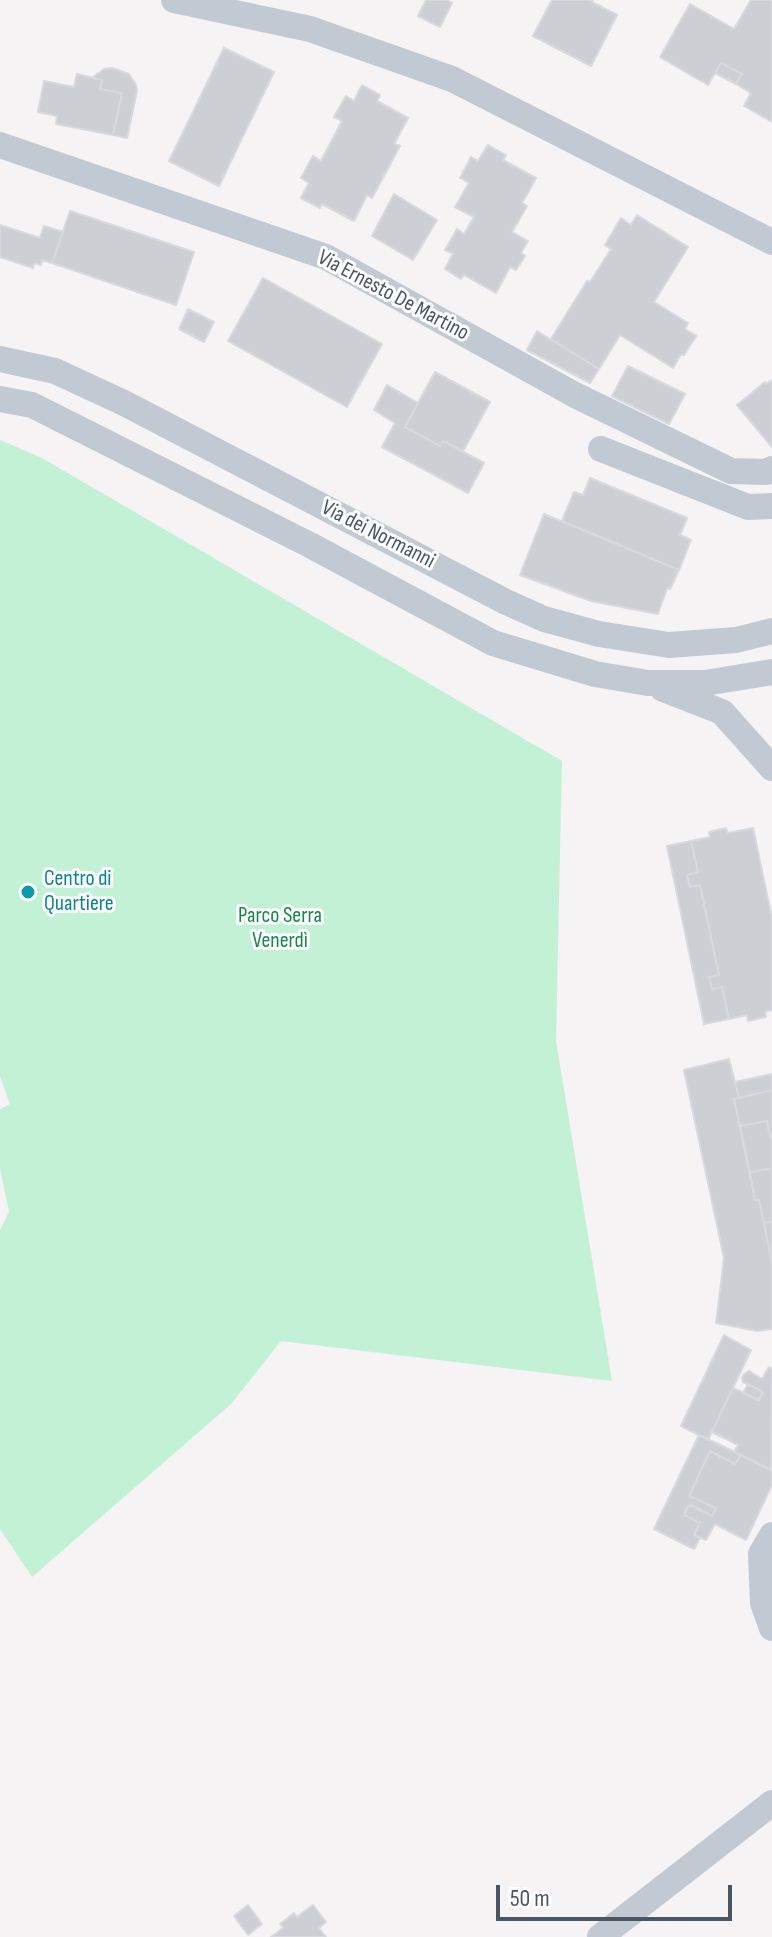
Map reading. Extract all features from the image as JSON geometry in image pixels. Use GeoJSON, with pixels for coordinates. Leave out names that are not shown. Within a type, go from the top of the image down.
{"type":"FeatureCollection","features":[{"type":"Feature","properties":{"kind":"street"},"geometry":{"type":"LineString","coordinates":[[174,0],[310,29],[452,79],[772,242]]}},
{"type":"Feature","properties":{"kind":"street","name":"Via Ernesto De Martino"},"geometry":{"type":"LineString","coordinates":[[0,145],[326,257],[575,395],[731,471],[766,472],[772,469]]}},
{"type":"Feature","properties":{"kind":"street","name":"Via dei Normanni"},"geometry":{"type":"LineString","coordinates":[[0,359],[55,371],[124,403],[544,619],[599,634],[669,645],[736,640],[772,631]]}},
{"type":"Feature","properties":{"kind":"street","name":"Via dei Normanni"},"geometry":{"type":"LineString","coordinates":[[0,399],[32,405],[310,545],[493,643],[595,674],[648,683],[705,683],[772,672]]}},
{"type":"Feature","properties":{"kind":"street"},"geometry":{"type":"LineString","coordinates":[[601,449],[748,507],[772,506]]}},
{"type":"Feature","properties":{"kind":"street"},"geometry":{"type":"LineString","coordinates":[[648,683],[722,712],[772,768]]}},
{"type":"Feature","properties":{"kind":"street"},"geometry":{"type":"LineString","coordinates":[[772,1535],[761,1554],[763,1603],[772,1628]]}},
{"type":"Feature","properties":{"kind":"street"},"geometry":{"type":"LineString","coordinates":[[602,1936],[772,1803]]}},
{"type":"Feature","properties":{"kind":"green space","name":"Parco Serra Venerdì"},"geometry":{"type":"Polygon","coordinates":[[[0,440],[42,458],[562,761],[556,1041],[612,1381],[281,1341],[231,1404],[32,1577],[0,1529],[0,1230],[9,1212],[0,1168],[0,1109],[10,1104],[0,1076],[0,440]]]}},
{"type":"Feature","properties":{"kind":"building"},"geometry":{"type":"Polygon","coordinates":[[[426,0],[447,0],[452,3],[440,27],[418,16],[426,0]]]}},
{"type":"Feature","properties":{"kind":"building"},"geometry":{"type":"Polygon","coordinates":[[[552,0],[593,0],[617,15],[591,66],[533,36],[552,0]]]}},
{"type":"Feature","properties":{"kind":"building"},"geometry":{"type":"Polygon","coordinates":[[[751,0],[772,0],[772,122],[744,106],[751,93],[736,84],[742,74],[721,63],[708,85],[660,57],[690,4],[734,29],[751,0]]]}},
{"type":"Feature","properties":{"kind":"building"},"geometry":{"type":"Polygon","coordinates":[[[224,48],[274,72],[219,186],[169,161],[224,48]]]}},
{"type":"Feature","properties":{"kind":"building"},"geometry":{"type":"Polygon","coordinates":[[[721,63],[742,74],[736,84],[715,73],[721,63]]]}},
{"type":"Feature","properties":{"kind":"building"},"geometry":{"type":"Polygon","coordinates":[[[112,68],[129,74],[136,85],[127,138],[113,135],[122,93],[100,89],[102,80],[92,78],[104,69],[112,68]]]}},
{"type":"Feature","properties":{"kind":"building"},"geometry":{"type":"Polygon","coordinates":[[[77,74],[102,80],[100,89],[122,93],[113,135],[56,124],[57,116],[38,112],[44,81],[74,87],[77,74]]]}},
{"type":"Feature","properties":{"kind":"building"},"geometry":{"type":"Polygon","coordinates":[[[362,85],[380,95],[377,101],[408,118],[394,144],[400,146],[372,198],[367,195],[354,221],[322,204],[320,208],[301,198],[309,183],[301,178],[313,156],[321,161],[342,121],[334,117],[346,96],[354,101],[362,85]]]}},
{"type":"Feature","properties":{"kind":"building"},"geometry":{"type":"Polygon","coordinates":[[[488,145],[506,155],[503,160],[536,178],[522,203],[527,206],[512,232],[528,241],[521,253],[525,256],[516,270],[510,267],[496,293],[464,275],[461,279],[445,269],[453,254],[445,250],[457,229],[464,234],[474,217],[455,207],[469,183],[460,178],[471,157],[478,161],[488,145]]]}},
{"type":"Feature","properties":{"kind":"building"},"geometry":{"type":"Polygon","coordinates":[[[394,194],[437,220],[413,260],[372,236],[394,194]]]}},
{"type":"Feature","properties":{"kind":"building"},"geometry":{"type":"Polygon","coordinates":[[[70,211],[194,252],[176,305],[52,263],[70,211]]]}},
{"type":"Feature","properties":{"kind":"building"},"geometry":{"type":"Polygon","coordinates":[[[637,215],[688,247],[654,302],[688,323],[685,329],[696,336],[673,368],[620,335],[599,369],[551,339],[611,249],[605,245],[621,218],[631,225],[637,215]]]}},
{"type":"Feature","properties":{"kind":"building"},"geometry":{"type":"Polygon","coordinates":[[[0,225],[40,238],[44,226],[63,232],[52,263],[42,260],[41,265],[34,263],[33,268],[0,257],[0,225]]]}},
{"type":"Feature","properties":{"kind":"building"},"geometry":{"type":"Polygon","coordinates":[[[263,278],[382,344],[347,407],[228,341],[263,278]]]}},
{"type":"Feature","properties":{"kind":"building"},"geometry":{"type":"Polygon","coordinates":[[[188,309],[214,322],[204,342],[179,329],[188,309]]]}},
{"type":"Feature","properties":{"kind":"building"},"geometry":{"type":"Polygon","coordinates":[[[537,331],[599,369],[590,383],[527,350],[537,331]]]}},
{"type":"Feature","properties":{"kind":"building"},"geometry":{"type":"Polygon","coordinates":[[[628,366],[685,394],[669,424],[612,396],[628,366]]]}},
{"type":"Feature","properties":{"kind":"building"},"geometry":{"type":"Polygon","coordinates":[[[435,372],[490,402],[463,451],[443,441],[440,446],[405,427],[435,372]]]}},
{"type":"Feature","properties":{"kind":"building"},"geometry":{"type":"Polygon","coordinates":[[[772,380],[772,447],[737,405],[765,382],[772,380]]]}},
{"type":"Feature","properties":{"kind":"building"},"geometry":{"type":"Polygon","coordinates":[[[387,385],[418,403],[405,427],[440,446],[443,441],[484,463],[468,493],[382,447],[395,423],[374,410],[387,385]]]}},
{"type":"Feature","properties":{"kind":"building"},"geometry":{"type":"Polygon","coordinates":[[[590,478],[687,518],[680,535],[691,540],[679,570],[562,521],[574,492],[583,495],[590,478]]]}},
{"type":"Feature","properties":{"kind":"building"},"geometry":{"type":"Polygon","coordinates":[[[544,514],[679,570],[670,589],[667,588],[658,614],[591,601],[520,575],[544,514]]]}},
{"type":"Feature","properties":{"kind":"building"},"geometry":{"type":"Polygon","coordinates":[[[726,828],[728,833],[753,828],[772,918],[772,1010],[765,1012],[766,1017],[748,1021],[747,1015],[729,1019],[722,987],[712,989],[709,977],[719,975],[700,885],[690,887],[687,875],[698,872],[691,841],[710,837],[709,832],[726,828]]]}},
{"type":"Feature","properties":{"kind":"building"},"geometry":{"type":"Polygon","coordinates":[[[691,841],[698,872],[687,875],[690,887],[700,885],[719,975],[709,977],[712,989],[722,987],[729,1019],[704,1024],[667,846],[691,841]]]}},
{"type":"Feature","properties":{"kind":"building"},"geometry":{"type":"Polygon","coordinates":[[[729,1059],[739,1098],[734,1099],[755,1200],[759,1200],[772,1262],[772,1329],[757,1331],[716,1323],[724,1258],[684,1070],[729,1059]]]}},
{"type":"Feature","properties":{"kind":"building"},"geometry":{"type":"Polygon","coordinates":[[[772,1074],[772,1090],[739,1098],[735,1082],[772,1074]]]}},
{"type":"Feature","properties":{"kind":"building"},"geometry":{"type":"Polygon","coordinates":[[[772,1090],[772,1136],[767,1121],[740,1126],[734,1099],[772,1090]]]}},
{"type":"Feature","properties":{"kind":"building"},"geometry":{"type":"Polygon","coordinates":[[[767,1121],[772,1136],[772,1168],[750,1173],[740,1126],[767,1121]]]}},
{"type":"Feature","properties":{"kind":"building"},"geometry":{"type":"Polygon","coordinates":[[[772,1168],[772,1221],[764,1223],[759,1200],[755,1200],[750,1173],[772,1168]]]}},
{"type":"Feature","properties":{"kind":"building"},"geometry":{"type":"Polygon","coordinates":[[[772,1221],[772,1262],[764,1223],[772,1221]]]}},
{"type":"Feature","properties":{"kind":"building"},"geometry":{"type":"Polygon","coordinates":[[[724,1335],[751,1350],[708,1440],[681,1426],[724,1335]]]}},
{"type":"Feature","properties":{"kind":"building"},"geometry":{"type":"Polygon","coordinates":[[[769,1367],[772,1369],[771,1470],[734,1452],[738,1445],[712,1432],[733,1388],[759,1400],[763,1392],[743,1382],[742,1378],[749,1371],[762,1379],[769,1367]]]}},
{"type":"Feature","properties":{"kind":"building"},"geometry":{"type":"Polygon","coordinates":[[[748,1384],[763,1392],[758,1400],[743,1393],[748,1384]]]}},
{"type":"Feature","properties":{"kind":"building"},"geometry":{"type":"Polygon","coordinates":[[[699,1435],[741,1455],[735,1464],[710,1451],[689,1496],[716,1508],[712,1516],[692,1505],[687,1507],[685,1515],[700,1523],[694,1535],[700,1538],[694,1549],[654,1529],[699,1435]]]}},
{"type":"Feature","properties":{"kind":"building"},"geometry":{"type":"Polygon","coordinates":[[[710,1451],[735,1464],[741,1455],[772,1470],[772,1485],[746,1540],[715,1524],[706,1540],[694,1535],[700,1523],[685,1515],[690,1505],[712,1516],[716,1508],[689,1496],[710,1451]]]}},
{"type":"Feature","properties":{"kind":"building"},"geometry":{"type":"Polygon","coordinates":[[[248,1905],[262,1924],[248,1935],[234,1916],[248,1905]]]}},
{"type":"Feature","properties":{"kind":"building"},"geometry":{"type":"Polygon","coordinates":[[[313,1905],[326,1922],[319,1928],[326,1937],[271,1937],[283,1928],[280,1924],[294,1913],[297,1917],[313,1905]]]}},
{"type":"Feature","properties":{"kind":"place","name":"Centro di Quartiere"},"geometry":{"type":"Point","coordinates":[28,892]}}]}
